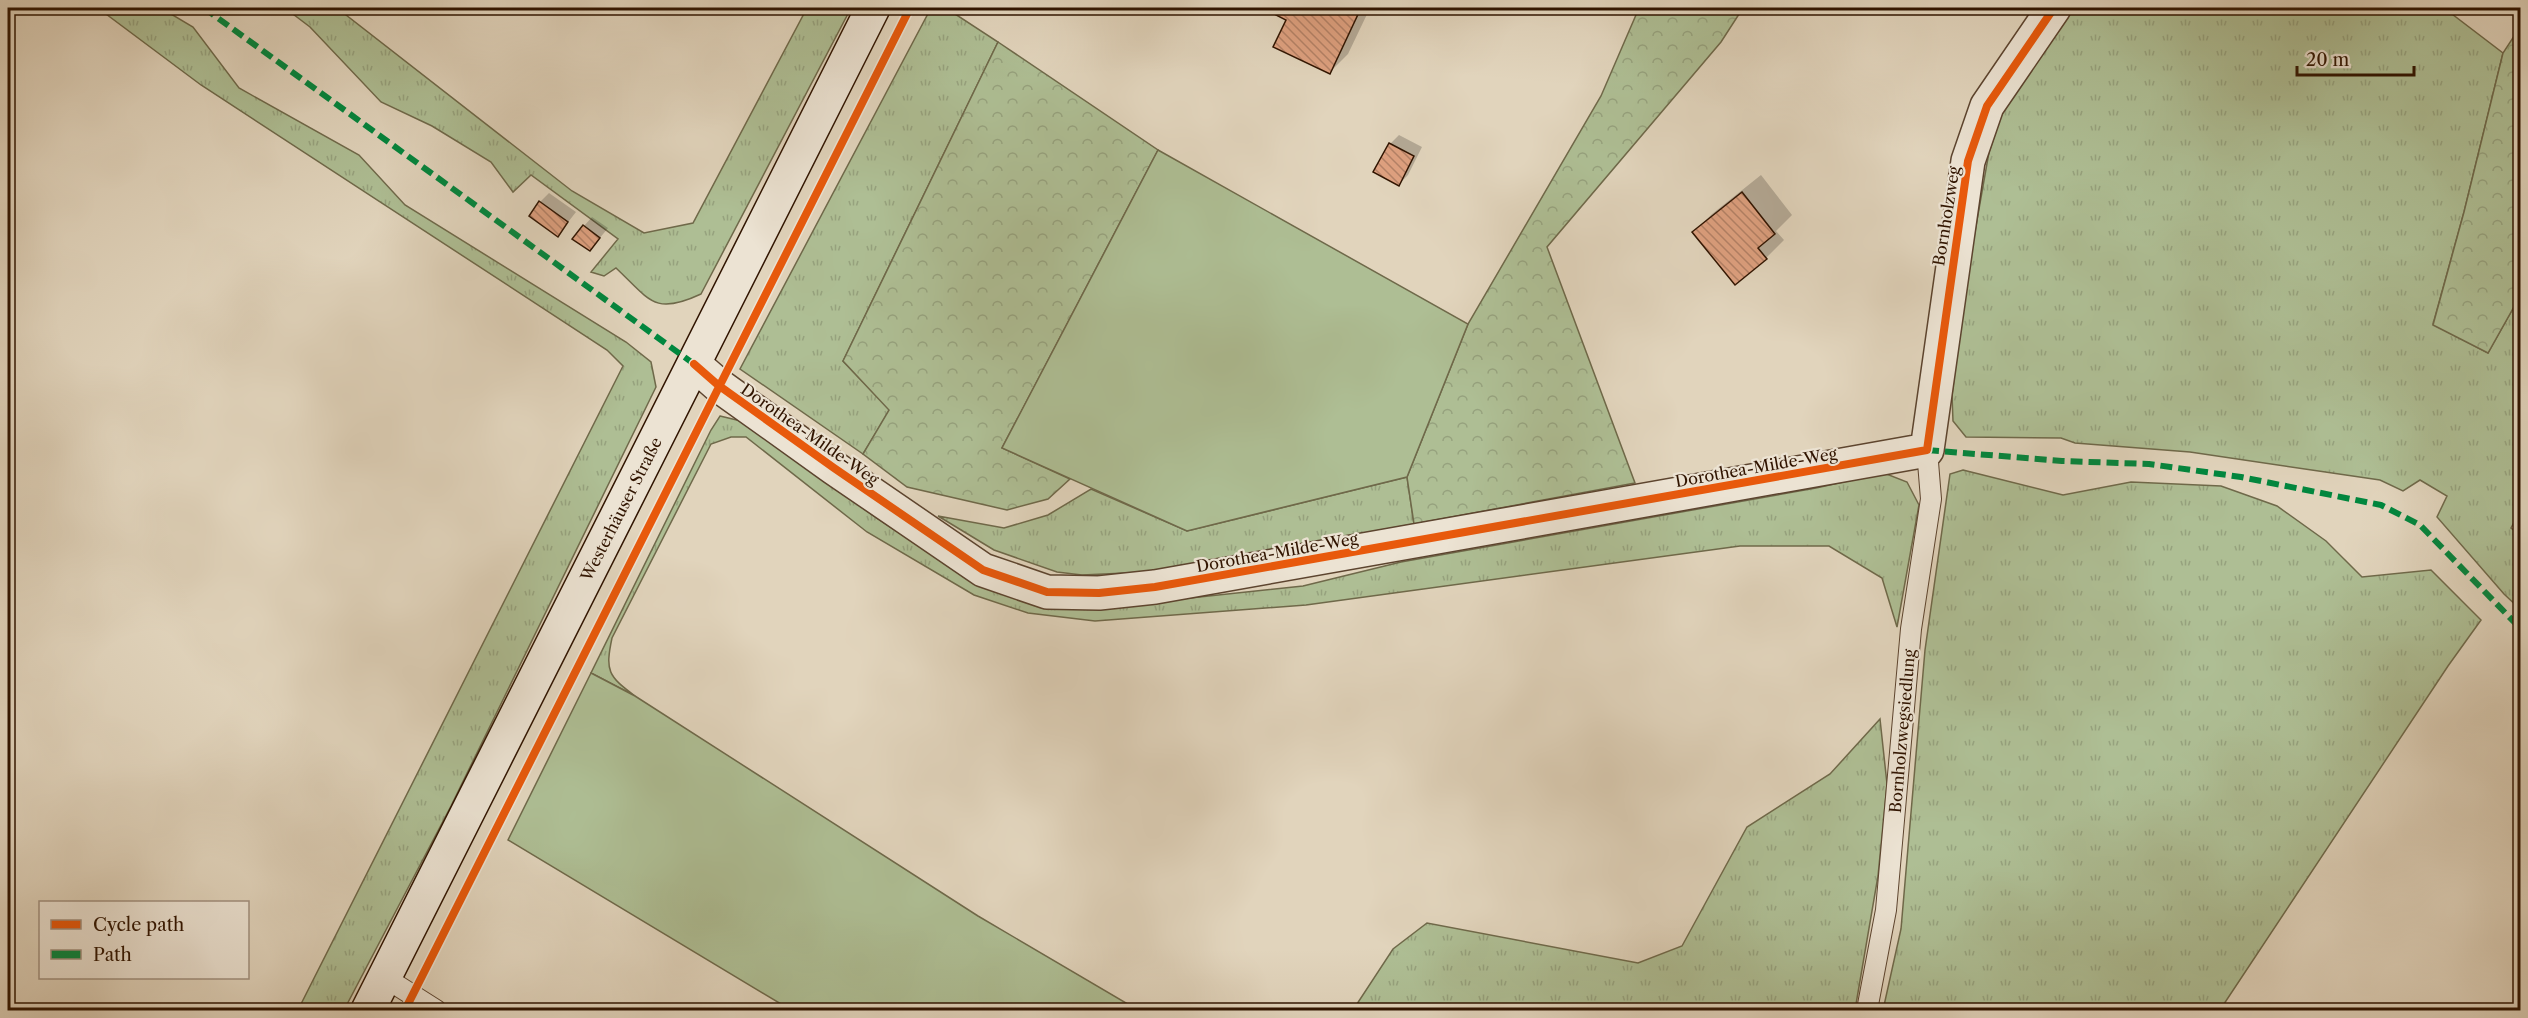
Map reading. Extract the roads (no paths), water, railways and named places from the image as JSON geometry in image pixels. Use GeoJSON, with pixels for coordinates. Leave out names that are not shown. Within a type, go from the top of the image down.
{"type":"FeatureCollection","features":[{"type":"Feature","properties":{"kind":"street","name":"Westerhäuser Straße"},"geometry":{"type":"LineString","coordinates":[[368,1011],[873,8]]}},
{"type":"Feature","properties":{"kind":"street","name":"Bornholzweg"},"geometry":{"type":"LineString","coordinates":[[1927,450],[1968,161],[1987,106],[2054,8]]}},
{"type":"Feature","properties":{"kind":"street","name":"Dorothea-Milde-Weg"},"geometry":{"type":"LineString","coordinates":[[694,364],[718,385],[983,570],[1047,592],[1099,593],[1155,587],[1927,450]]}},
{"type":"Feature","properties":{"kind":"lane","name":"Bornholzwegsiedlung"},"geometry":{"type":"LineString","coordinates":[[1867,1011],[1886,910],[1911,628],[1931,499],[1927,450]]}},
{"type":"Feature","properties":{"kind":"lane"},"geometry":{"type":"LineString","coordinates":[[384,977],[436,1011]]}}]}
